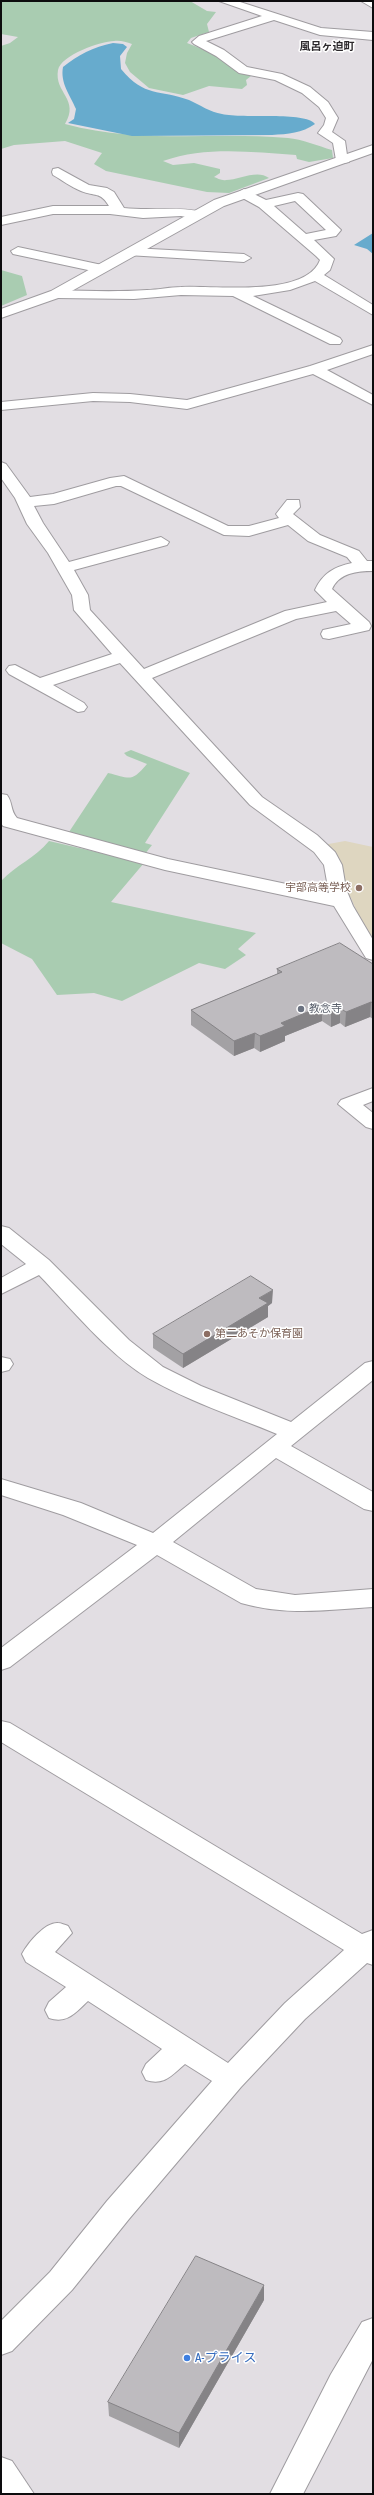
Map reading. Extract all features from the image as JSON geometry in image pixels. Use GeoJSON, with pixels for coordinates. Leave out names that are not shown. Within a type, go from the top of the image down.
{"type":"FeatureCollection","features":[{"type":"Feature","properties":{"kind":"main road"},"geometry":{"type":"LineString","coordinates":[[225,1],[320,31],[373,36]]}},
{"type":"Feature","properties":{"kind":"main road"},"geometry":{"type":"LineString","coordinates":[[367,1],[373,6]]}},
{"type":"Feature","properties":{"kind":"main road"},"geometry":{"type":"LineString","coordinates":[[276,16],[203,38],[198,42],[220,53],[243,70],[278,77],[306,90],[324,105],[332,118],[330,126],[324,133],[339,140],[341,157],[344,159]]}},
{"type":"Feature","properties":{"kind":"main road"},"geometry":{"type":"LineString","coordinates":[[1,314],[56,294],[219,203],[373,149]]}},
{"type":"Feature","properties":{"kind":"main road"},"geometry":{"type":"LineString","coordinates":[[58,172],[85,188],[102,191],[109,195],[119,211]]}},
{"type":"Feature","properties":{"kind":"main road"},"geometry":{"type":"LineString","coordinates":[[56,294],[160,294],[180,291],[236,293],[275,289],[317,275],[323,270],[327,259],[264,204],[244,193]]}},
{"type":"Feature","properties":{"kind":"main road"},"geometry":{"type":"LineString","coordinates":[[264,204],[298,198],[334,230],[331,234],[304,238]]}},
{"type":"Feature","properties":{"kind":"main road"},"geometry":{"type":"LineString","coordinates":[[1,221],[53,210],[119,211],[143,214],[180,212],[197,215]]}},
{"type":"Feature","properties":{"kind":"main road"},"geometry":{"type":"LineString","coordinates":[[18,251],[102,269]]}},
{"type":"Feature","properties":{"kind":"main road"},"geometry":{"type":"LineString","coordinates":[[132,252],[244,258]]}},
{"type":"Feature","properties":{"kind":"main road"},"geometry":{"type":"LineString","coordinates":[[317,275],[323,282],[373,310]]}},
{"type":"Feature","properties":{"kind":"main road"},"geometry":{"type":"LineString","coordinates":[[236,293],[284,314],[335,341]]}},
{"type":"Feature","properties":{"kind":"main road"},"geometry":{"type":"LineString","coordinates":[[1,406],[93,397],[130,398],[187,405],[315,369],[373,350]]}},
{"type":"Feature","properties":{"kind":"main road"},"geometry":{"type":"LineString","coordinates":[[315,369],[373,401]]}},
{"type":"Feature","properties":{"kind":"main road"},"geometry":{"type":"LineString","coordinates":[[1,467],[25,502],[35,524],[56,552],[80,595],[82,610],[256,801],[282,821],[302,831],[333,864],[337,888],[342,902],[360,935],[373,954]]}},
{"type":"Feature","properties":{"kind":"main road"},"geometry":{"type":"LineString","coordinates":[[25,502],[54,498],[115,480],[124,481],[224,530],[233,532],[254,530],[290,520]]}},
{"type":"Feature","properties":{"kind":"main road"},"geometry":{"type":"LineString","coordinates":[[293,503],[292,507],[284,514],[290,520],[314,538],[353,554],[367,566]]}},
{"type":"Feature","properties":{"kind":"main road"},"geometry":{"type":"LineString","coordinates":[[64,568],[161,542]]}},
{"type":"Feature","properties":{"kind":"main road"},"geometry":{"type":"LineString","coordinates":[[329,634],[363,626],[323,590],[326,582],[339,571],[367,566]]}},
{"type":"Feature","properties":{"kind":"main road"},"geometry":{"type":"LineString","coordinates":[[142,676],[291,615],[339,605]]}},
{"type":"Feature","properties":{"kind":"main road"},"geometry":{"type":"LineString","coordinates":[[38,684],[123,656]]}},
{"type":"Feature","properties":{"kind":"main road"},"geometry":{"type":"LineString","coordinates":[[15,670],[78,707]]}},
{"type":"Feature","properties":{"kind":"main road"},"geometry":{"type":"LineString","coordinates":[[1,799],[2,812],[10,822],[165,864],[342,902]]}},
{"type":"Feature","properties":{"kind":"main road"},"geometry":{"type":"LineString","coordinates":[[373,1094],[348,1104],[373,1123]]}},
{"type":"Feature","properties":{"kind":"main road"},"geometry":{"type":"LineString","coordinates":[[1,1233],[41,1265],[121,1345],[155,1372],[193,1391],[294,1432]]}},
{"type":"Feature","properties":{"kind":"main road"},"geometry":{"type":"LineString","coordinates":[[1,1287],[41,1265]]}},
{"type":"Feature","properties":{"kind":"main road"},"geometry":{"type":"LineString","coordinates":[[1,1661],[156,1543],[373,1368]]}},
{"type":"Feature","properties":{"kind":"main road"},"geometry":{"type":"LineString","coordinates":[[274,1447],[373,1503]]}},
{"type":"Feature","properties":{"kind":"main road"},"geometry":{"type":"LineString","coordinates":[[1,1487],[72,1509],[156,1543],[250,1596],[295,1604],[373,1598]]}},
{"type":"Feature","properties":{"kind":"main road"},"geometry":{"type":"LineString","coordinates":[[1,1730],[370,1948],[295,2011],[231,2079],[118,2210],[61,2281],[1,2342]]}},
{"type":"Feature","properties":{"kind":"main road"},"geometry":{"type":"LineString","coordinates":[[58,1933],[36,1954],[231,2079]]}},
{"type":"Feature","properties":{"kind":"main road"},"geometry":{"type":"LineString","coordinates":[[59,2010],[86,1986]]}},
{"type":"Feature","properties":{"kind":"main road"},"geometry":{"type":"LineString","coordinates":[[156,2072],[183,2048]]}},
{"type":"Feature","properties":{"kind":"main road"},"geometry":{"type":"LineString","coordinates":[[286,2494],[342,2384],[373,2331]]}},
{"type":"Feature","properties":{"kind":"main road"},"geometry":{"type":"LineString","coordinates":[[1,2471],[18,2494]]}},
{"type":"Feature","properties":{"kind":"shaded area","name":"宇部高等学校"},"geometry":{"type":"Polygon","coordinates":[[[345,841],[373,847],[373,944],[367,937],[351,898],[338,878],[323,845],[345,841]]]}},
{"type":"Feature","properties":{"kind":"green space"},"geometry":{"type":"Polygon","coordinates":[[[1,1],[190,1],[207,11],[216,12],[207,24],[209,32],[191,38],[187,43],[215,54],[251,76],[246,80],[247,85],[242,89],[209,86],[183,95],[149,88],[130,72],[125,63],[127,53],[132,44],[118,41],[100,43],[82,50],[66,59],[58,70],[60,85],[70,108],[65,124],[93,130],[148,136],[260,136],[293,139],[332,150],[333,158],[309,162],[297,159],[296,155],[229,151],[196,153],[163,161],[173,165],[194,163],[220,169],[220,173],[214,177],[223,180],[231,180],[254,175],[269,178],[229,193],[207,192],[106,171],[94,164],[102,153],[65,141],[14,145],[1,149],[1,46],[10,43],[18,37],[1,34],[1,1]]]}},
{"type":"Feature","properties":{"kind":"green space"},"geometry":{"type":"Polygon","coordinates":[[[1,270],[22,276],[27,295],[1,306],[1,270]]]}},
{"type":"Feature","properties":{"kind":"green space"},"geometry":{"type":"Polygon","coordinates":[[[131,750],[190,773],[145,843],[152,845],[145,854],[69,832],[108,773],[130,778],[142,770],[147,764],[127,756],[124,753],[131,750]]]}},
{"type":"Feature","properties":{"kind":"green space"},"geometry":{"type":"Polygon","coordinates":[[[49,841],[144,863],[111,902],[256,933],[238,949],[246,955],[225,969],[199,963],[122,1001],[94,993],[57,995],[32,959],[1,943],[1,881],[44,847],[49,841]]]}},
{"type":"Feature","properties":{"kind":"water"},"geometry":{"type":"Polygon","coordinates":[[[113,43],[123,44],[127,47],[120,56],[121,69],[138,85],[145,89],[189,100],[209,110],[222,114],[287,116],[309,120],[315,124],[300,131],[272,135],[132,136],[68,123],[74,119],[76,109],[64,84],[62,73],[63,67],[86,52],[113,43]]]}},
{"type":"Feature","properties":{"kind":"water"},"geometry":{"type":"Polygon","coordinates":[[[373,233],[373,254],[367,249],[354,245],[373,233]]]}},
{"type":"Feature","properties":{"kind":"building","name":"教念寺"},"geometry":{"type":"Polygon","coordinates":[[[340,943],[373,964],[373,1003],[371,1002],[346,1012],[340,1008],[331,1012],[322,1006],[281,1023],[285,1026],[260,1036],[255,1033],[234,1041],[191,1010],[282,972],[277,969],[340,943]]]}},
{"type":"Feature","properties":{"kind":"building"},"geometry":{"type":"Polygon","coordinates":[[[251,1276],[273,1290],[259,1298],[268,1303],[183,1354],[153,1334],[251,1276]]]}},
{"type":"Feature","properties":{"kind":"building","name":"A-プライス"},"geometry":{"type":"Polygon","coordinates":[[[196,2256],[264,2285],[179,2433],[108,2402],[196,2256]]]}},
{"type":"Feature","properties":{"kind":"place","name":"宇部高等学校"},"geometry":{"type":"Point","coordinates":[359,888]}},
{"type":"Feature","properties":{"kind":"place","name":"教念寺"},"geometry":{"type":"Point","coordinates":[301,1009]}},
{"type":"Feature","properties":{"kind":"place","name":"第二あそか保育園"},"geometry":{"type":"Point","coordinates":[207,1334]}},
{"type":"Feature","properties":{"kind":"place","name":"A-プライス"},"geometry":{"type":"Point","coordinates":[187,2358]}},
{"type":"Feature","properties":{"kind":"district","name":"風呂ヶ迫町"},"geometry":{"type":"Point","coordinates":[327,47]}}]}
